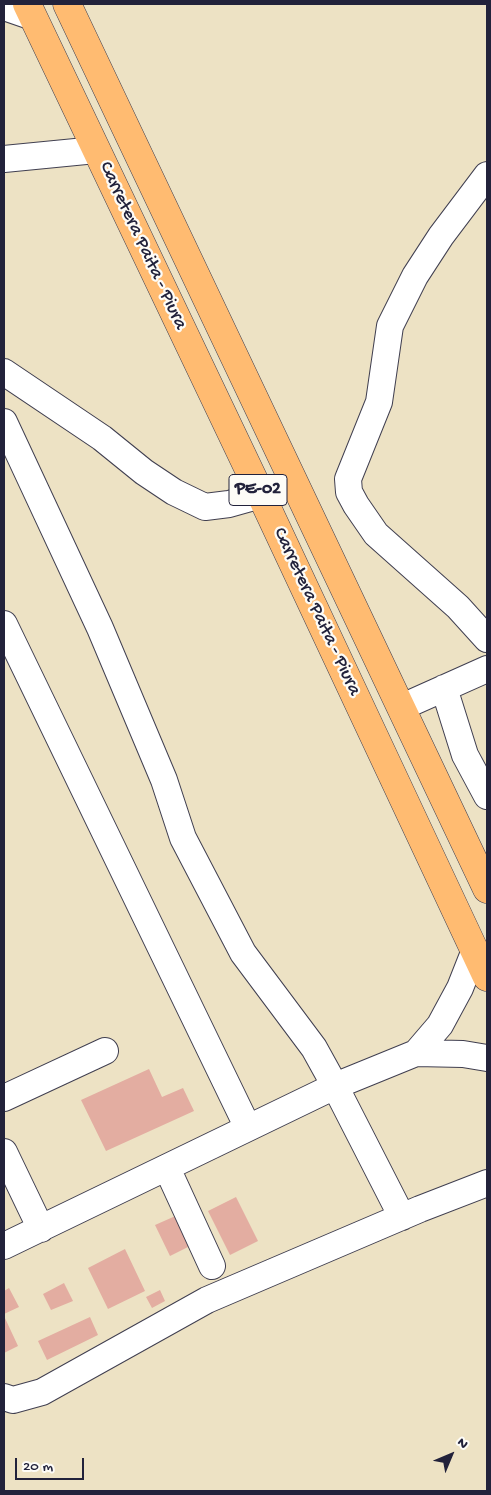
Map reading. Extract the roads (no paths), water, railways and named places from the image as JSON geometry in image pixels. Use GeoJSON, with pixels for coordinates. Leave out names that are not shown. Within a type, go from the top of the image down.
{"type":"FeatureCollection","features":[{"type":"Feature","properties":{"kind":"highway","name":"Carretera Paita - Piura"},"geometry":{"type":"LineString","coordinates":[[66,4],[487,888]]}},
{"type":"Feature","properties":{"kind":"highway","name":"Carretera Paita - Piura"},"geometry":{"type":"LineString","coordinates":[[30,10],[261,495],[487,977]]}},
{"type":"Feature","properties":{"kind":"lane"},"geometry":{"type":"LineString","coordinates":[[4,7],[30,10]]}},
{"type":"Feature","properties":{"kind":"lane"},"geometry":{"type":"LineString","coordinates":[[4,159],[96,150]]}},
{"type":"Feature","properties":{"kind":"lane"},"geometry":{"type":"LineString","coordinates":[[487,176],[430,252],[415,276],[390,326],[379,402],[348,479],[349,492],[376,534],[458,607],[487,639]]}},
{"type":"Feature","properties":{"kind":"lane"},"geometry":{"type":"LineString","coordinates":[[4,372],[102,438],[144,472],[174,492],[205,507],[229,504],[261,495]]}},
{"type":"Feature","properties":{"kind":"lane"},"geometry":{"type":"LineString","coordinates":[[4,422],[100,628],[164,780],[183,838],[244,953],[314,1048],[402,1217]]}},
{"type":"Feature","properties":{"kind":"lane"},"geometry":{"type":"LineString","coordinates":[[4,624],[248,1128]]}},
{"type":"Feature","properties":{"kind":"lane"},"geometry":{"type":"LineString","coordinates":[[402,707],[487,669]]}},
{"type":"Feature","properties":{"kind":"lane"},"geometry":{"type":"LineString","coordinates":[[444,688],[465,755],[487,796]]}},
{"type":"Feature","properties":{"kind":"lane"},"geometry":{"type":"LineString","coordinates":[[416,1053],[440,1025],[460,988],[475,950]]}},
{"type":"Feature","properties":{"kind":"lane"},"geometry":{"type":"LineString","coordinates":[[4,1098],[105,1051]]}},
{"type":"Feature","properties":{"kind":"lane"},"geometry":{"type":"LineString","coordinates":[[4,1246],[335,1086],[416,1053],[463,1054],[487,1058]]}},
{"type":"Feature","properties":{"kind":"lane"},"geometry":{"type":"LineString","coordinates":[[4,1152],[41,1229]]}},
{"type":"Feature","properties":{"kind":"lane"},"geometry":{"type":"LineString","coordinates":[[167,1168],[212,1266]]}},
{"type":"Feature","properties":{"kind":"lane"},"geometry":{"type":"LineString","coordinates":[[4,1397],[13,1400],[42,1392],[207,1300],[487,1183]]}}]}
